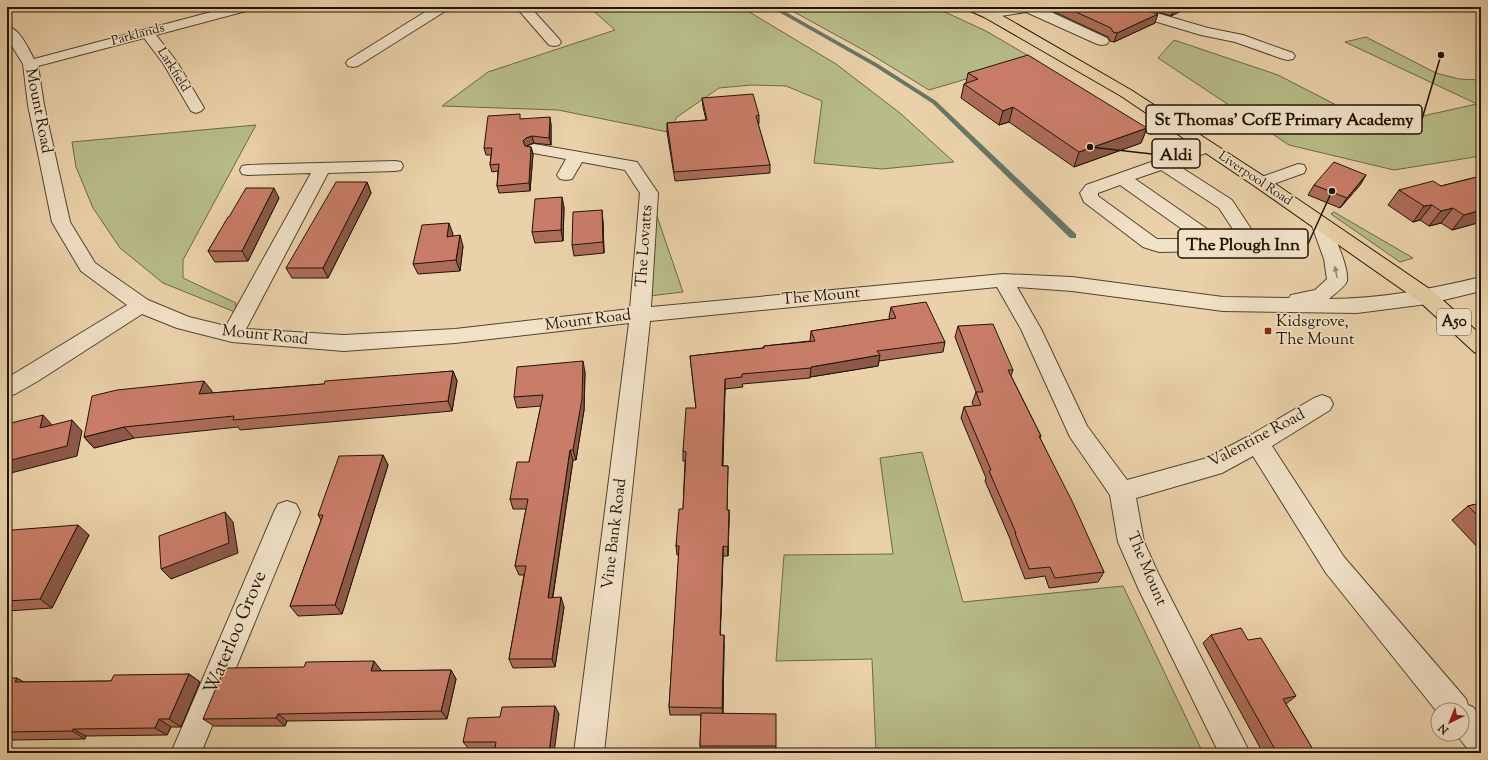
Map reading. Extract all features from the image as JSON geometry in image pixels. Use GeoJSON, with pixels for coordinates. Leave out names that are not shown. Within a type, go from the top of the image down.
{"type":"FeatureCollection","features":[{"type":"Feature","properties":{"kind":"main road","name":"Liverpool Road"},"geometry":{"type":"LineString","coordinates":[[973,7],[989,14],[1126,93],[1262,183],[1427,297],[1481,347]]}},
{"type":"Feature","properties":{"kind":"street","name":"Parklands"},"geometry":{"type":"LineString","coordinates":[[30,64],[245,7]]}},
{"type":"Feature","properties":{"kind":"street"},"geometry":{"type":"LineString","coordinates":[[354,64],[416,22],[442,7]]}},
{"type":"Feature","properties":{"kind":"street"},"geometry":{"type":"LineString","coordinates":[[523,7],[554,42]]}},
{"type":"Feature","properties":{"kind":"street"},"geometry":{"type":"LineString","coordinates":[[989,14],[1031,7],[1102,41]]}},
{"type":"Feature","properties":{"kind":"street"},"geometry":{"type":"LineString","coordinates":[[1122,7],[1206,32],[1238,38]]}},
{"type":"Feature","properties":{"kind":"street"},"geometry":{"type":"LineString","coordinates":[[1148,7],[1288,56]]}},
{"type":"Feature","properties":{"kind":"street","name":"Mount Road"},"geometry":{"type":"LineString","coordinates":[[7,30],[17,41],[30,64],[36,104],[61,222],[88,267],[141,305],[184,323],[232,335],[344,343],[455,336],[640,315]]}},
{"type":"Feature","properties":{"kind":"street","name":"Larkfield"},"geometry":{"type":"LineString","coordinates":[[147,32],[170,62],[196,108]]}},
{"type":"Feature","properties":{"kind":"street"},"geometry":{"type":"LineString","coordinates":[[1162,164],[1226,204],[1250,241],[1244,245],[1159,246],[1150,243],[1090,198],[1089,193],[1092,189],[1208,147]]}},
{"type":"Feature","properties":{"kind":"street","name":"The Lovatts"},"geometry":{"type":"LineString","coordinates":[[534,149],[632,166],[649,193],[640,315]]}},
{"type":"Feature","properties":{"kind":"street"},"geometry":{"type":"LineString","coordinates":[[566,175],[576,157]]}},
{"type":"Feature","properties":{"kind":"street"},"geometry":{"type":"LineString","coordinates":[[248,170],[395,166]]}},
{"type":"Feature","properties":{"kind":"street"},"geometry":{"type":"LineString","coordinates":[[232,335],[322,168]]}},
{"type":"Feature","properties":{"kind":"street"},"geometry":{"type":"LineString","coordinates":[[1262,183],[1298,169]]}},
{"type":"Feature","properties":{"kind":"street"},"geometry":{"type":"LineString","coordinates":[[1122,178],[1206,237],[1212,245]]}},
{"type":"Feature","properties":{"kind":"street"},"geometry":{"type":"LineString","coordinates":[[1272,305],[1321,294],[1337,281],[1335,267],[1320,223]]}},
{"type":"Feature","properties":{"kind":"street","name":"The Mount"},"geometry":{"type":"LineString","coordinates":[[1003,280],[1031,329],[1078,431],[1122,492],[1131,542],[1148,581],[1235,753]]}},
{"type":"Feature","properties":{"kind":"street","name":"The Mount"},"geometry":{"type":"LineString","coordinates":[[640,315],[1003,280],[1072,284],[1223,304],[1357,306],[1427,297],[1481,284]]}},
{"type":"Feature","properties":{"kind":"street"},"geometry":{"type":"LineString","coordinates":[[7,388],[141,305]]}},
{"type":"Feature","properties":{"kind":"street","name":"Vine Bank Road"},"geometry":{"type":"LineString","coordinates":[[589,753],[640,315]]}},
{"type":"Feature","properties":{"kind":"street","name":"Valentine Road"},"geometry":{"type":"LineString","coordinates":[[1122,492],[1213,466],[1257,443],[1322,404]]}},
{"type":"Feature","properties":{"kind":"street"},"geometry":{"type":"LineString","coordinates":[[1257,443],[1335,566],[1448,702]]}},
{"type":"Feature","properties":{"kind":"street","name":"Waterloo Grove"},"geometry":{"type":"LineString","coordinates":[[186,753],[287,512]]}},
{"type":"Feature","properties":{"kind":"street"},"geometry":{"type":"LineString","coordinates":[[1470,728],[1481,741]]}},
{"type":"Feature","properties":{"kind":"green space"},"geometry":{"type":"Polygon","coordinates":[[[589,7],[741,7],[836,64],[900,113],[954,162],[882,169],[814,163],[822,101],[786,86],[751,85],[719,88],[677,117],[668,132],[558,110],[442,106],[488,72],[615,30],[589,7]]]}},
{"type":"Feature","properties":{"kind":"green space"},"geometry":{"type":"Polygon","coordinates":[[[785,7],[934,7],[986,31],[1034,59],[929,90],[867,52],[785,7]]]}},
{"type":"Feature","properties":{"kind":"green space"},"geometry":{"type":"Polygon","coordinates":[[[1366,37],[1436,73],[1459,79],[1481,80],[1481,156],[1394,170],[1289,145],[1158,58],[1174,40],[1278,75],[1377,126],[1477,104],[1345,42],[1366,37]]]}},
{"type":"Feature","properties":{"kind":"green space"},"geometry":{"type":"Polygon","coordinates":[[[256,125],[183,260],[183,278],[236,303],[235,312],[163,283],[120,248],[93,208],[76,167],[72,142],[256,125]]]}},
{"type":"Feature","properties":{"kind":"green space"},"geometry":{"type":"Polygon","coordinates":[[[649,193],[683,292],[641,297],[649,193]]]}},
{"type":"Feature","properties":{"kind":"green space"},"geometry":{"type":"Polygon","coordinates":[[[1334,212],[1413,258],[1400,262],[1331,214],[1334,212]]]}},
{"type":"Feature","properties":{"kind":"green space"},"geometry":{"type":"Polygon","coordinates":[[[922,452],[963,602],[1123,586],[1203,753],[876,753],[872,659],[776,661],[784,555],[893,554],[880,458],[922,452]]]}},
{"type":"Feature","properties":{"kind":"building"},"geometry":{"type":"Polygon","coordinates":[[[1065,7],[1134,7],[1158,14],[1117,33],[1113,32],[1111,28],[1065,7]]]}},
{"type":"Feature","properties":{"kind":"building"},"geometry":{"type":"Polygon","coordinates":[[[1028,55],[1147,128],[1079,152],[1013,107],[1003,111],[964,84],[978,79],[968,73],[1028,55]]]}},
{"type":"Feature","properties":{"kind":"building"},"geometry":{"type":"Polygon","coordinates":[[[753,94],[759,115],[756,116],[770,165],[674,172],[667,123],[707,120],[702,98],[753,94]]]}},
{"type":"Feature","properties":{"kind":"building"},"geometry":{"type":"Polygon","coordinates":[[[520,114],[520,119],[550,117],[549,138],[532,136],[523,141],[525,146],[531,147],[529,183],[497,186],[499,164],[490,165],[492,148],[484,148],[488,116],[520,114]]]}},
{"type":"Feature","properties":{"kind":"building"},"geometry":{"type":"Polygon","coordinates":[[[1334,162],[1366,175],[1347,198],[1314,185],[1334,162]]]}},
{"type":"Feature","properties":{"kind":"building"},"geometry":{"type":"Polygon","coordinates":[[[1481,176],[1481,210],[1464,215],[1453,208],[1441,211],[1432,205],[1424,206],[1399,190],[1433,181],[1441,186],[1481,176]]]}},
{"type":"Feature","properties":{"kind":"building"},"geometry":{"type":"Polygon","coordinates":[[[336,182],[367,182],[323,268],[286,268],[336,182]]]}},
{"type":"Feature","properties":{"kind":"building"},"geometry":{"type":"Polygon","coordinates":[[[246,188],[274,188],[242,251],[208,251],[228,217],[246,188]]]}},
{"type":"Feature","properties":{"kind":"building"},"geometry":{"type":"Polygon","coordinates":[[[562,197],[561,230],[532,232],[535,199],[562,197]]]}},
{"type":"Feature","properties":{"kind":"building"},"geometry":{"type":"Polygon","coordinates":[[[602,210],[603,242],[572,245],[573,212],[602,210]]]}},
{"type":"Feature","properties":{"kind":"building"},"geometry":{"type":"Polygon","coordinates":[[[449,223],[447,237],[460,235],[456,260],[413,264],[422,225],[449,223]]]}},
{"type":"Feature","properties":{"kind":"building"},"geometry":{"type":"Polygon","coordinates":[[[926,302],[945,342],[877,351],[880,355],[811,368],[742,374],[742,377],[725,379],[722,466],[728,466],[727,510],[729,510],[728,547],[723,546],[720,635],[724,635],[722,708],[669,707],[679,546],[676,546],[679,509],[683,509],[686,452],[683,451],[686,408],[696,408],[690,356],[815,341],[811,331],[896,318],[891,307],[926,302]]]}},
{"type":"Feature","properties":{"kind":"building"},"geometry":{"type":"Polygon","coordinates":[[[993,324],[1013,370],[1008,370],[1073,503],[1104,572],[1055,578],[1050,567],[1029,569],[1016,533],[989,471],[991,470],[964,407],[981,405],[976,392],[983,392],[958,326],[993,324]]]}},
{"type":"Feature","properties":{"kind":"building"},"geometry":{"type":"Polygon","coordinates":[[[583,361],[582,399],[573,450],[570,450],[548,598],[561,597],[552,659],[509,659],[526,566],[515,566],[528,499],[510,499],[517,462],[529,462],[543,395],[514,397],[517,367],[583,361]]]}},
{"type":"Feature","properties":{"kind":"building"},"geometry":{"type":"Polygon","coordinates":[[[453,371],[448,401],[233,420],[234,416],[124,427],[84,437],[92,396],[117,390],[204,381],[199,394],[324,384],[325,381],[453,371]]]}},
{"type":"Feature","properties":{"kind":"building"},"geometry":{"type":"Polygon","coordinates":[[[43,415],[40,428],[72,420],[67,446],[7,461],[7,424],[43,415]]]}},
{"type":"Feature","properties":{"kind":"building"},"geometry":{"type":"Polygon","coordinates":[[[383,455],[335,605],[290,606],[323,515],[318,515],[339,456],[383,455]]]}},
{"type":"Feature","properties":{"kind":"building"},"geometry":{"type":"Polygon","coordinates":[[[1481,503],[1481,519],[1468,506],[1481,503]]]}},
{"type":"Feature","properties":{"kind":"building"},"geometry":{"type":"Polygon","coordinates":[[[225,512],[229,543],[161,569],[159,536],[225,512]]]}},
{"type":"Feature","properties":{"kind":"building"},"geometry":{"type":"Polygon","coordinates":[[[78,525],[40,599],[7,601],[7,539],[12,530],[78,525]]]}},
{"type":"Feature","properties":{"kind":"building"},"geometry":{"type":"Polygon","coordinates":[[[1241,628],[1248,640],[1261,638],[1296,696],[1283,699],[1315,753],[1277,753],[1211,635],[1241,628]]]}},
{"type":"Feature","properties":{"kind":"building"},"geometry":{"type":"Polygon","coordinates":[[[374,661],[371,671],[451,670],[441,711],[278,714],[276,718],[203,719],[226,668],[304,667],[306,662],[374,661]]]}},
{"type":"Feature","properties":{"kind":"building"},"geometry":{"type":"Polygon","coordinates":[[[189,674],[169,719],[159,719],[155,728],[73,729],[72,731],[7,732],[7,678],[17,678],[15,682],[111,681],[114,675],[189,674]]]}},
{"type":"Feature","properties":{"kind":"building"},"geometry":{"type":"Polygon","coordinates":[[[555,706],[549,753],[494,753],[496,742],[463,742],[468,718],[500,717],[502,707],[555,706]]]}},
{"type":"Feature","properties":{"kind":"building"},"geometry":{"type":"Polygon","coordinates":[[[701,713],[776,714],[776,746],[700,746],[701,713]]]}},
{"type":"Feature","properties":{"kind":"waterway"},"geometry":{"type":"LineString","coordinates":[[773,7],[876,65],[934,102],[1073,236]]}},
{"type":"Feature","properties":{"kind":"place","name":"St Thomas' CofE Primary Academy"},"geometry":{"type":"Point","coordinates":[1441,55]}},
{"type":"Feature","properties":{"kind":"place","name":"Aldi"},"geometry":{"type":"Point","coordinates":[1090,147]}},
{"type":"Feature","properties":{"kind":"place","name":"The Plough Inn"},"geometry":{"type":"Point","coordinates":[1332,191]}},
{"type":"Feature","properties":{"kind":"place","name":"Kidsgrove, The Mount"},"geometry":{"type":"Point","coordinates":[1268,331]}}]}
